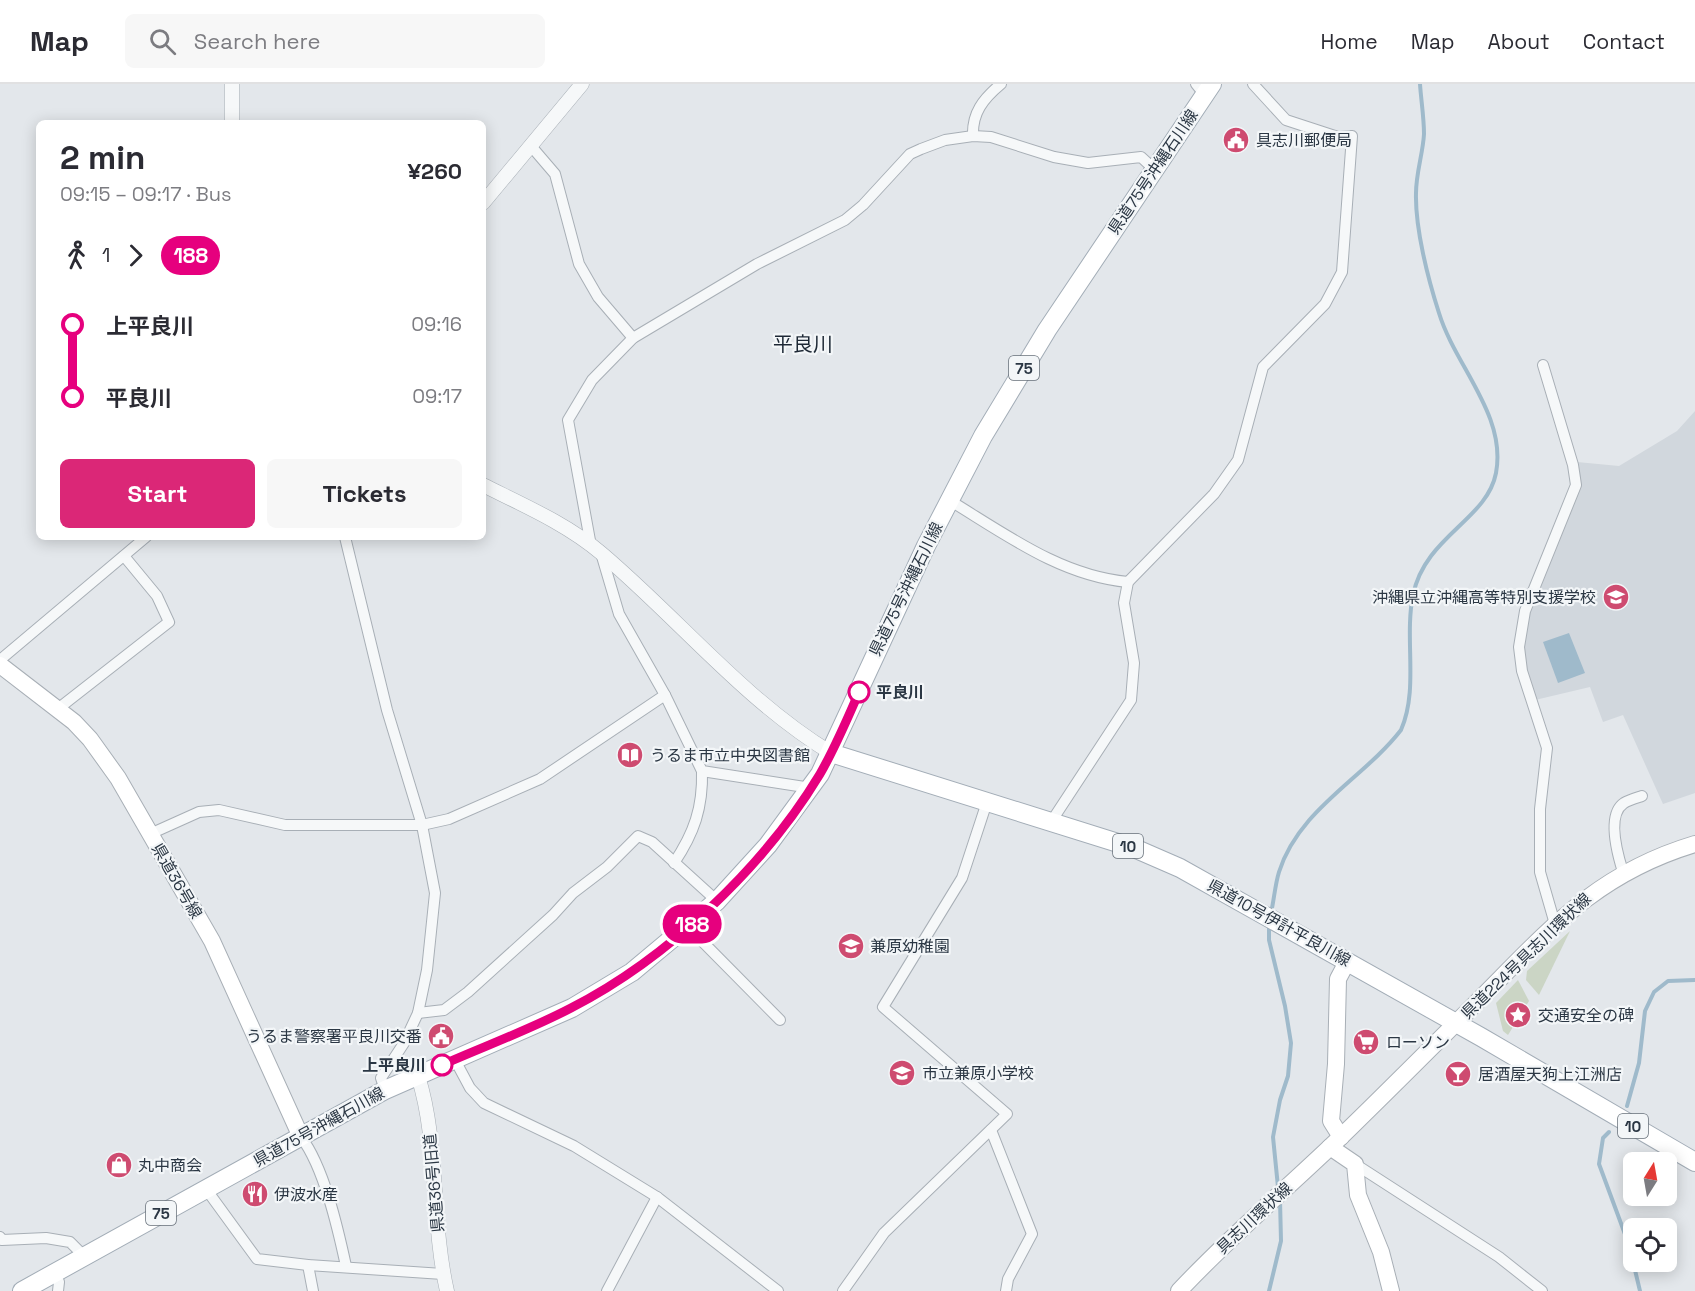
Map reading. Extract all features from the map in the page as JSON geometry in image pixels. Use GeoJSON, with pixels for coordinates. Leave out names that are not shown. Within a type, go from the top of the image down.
{"type":"FeatureCollection","features":[{"type":"Feature","properties":{"kind":"main road","name":"県道75号沖縄石川線"},"geometry":{"type":"LineString","coordinates":[[22,1291],[385,1090],[572,1008],[632,972],[688,928],[717,901],[768,845],[811,788],[831,753],[870,664],[982,436],[1047,330],[1154,169],[1204,87]]}},
{"type":"Feature","properties":{"kind":"main road","name":"県道36号線"},"geometry":{"type":"LineString","coordinates":[[0,665],[59,708],[90,739],[103,757],[212,941],[301,1137]]}},
{"type":"Feature","properties":{"kind":"main road","name":"県道10号伊計平良川線"},"geometry":{"type":"LineString","coordinates":[[831,753],[1134,848],[1180,868],[1456,1023],[1695,1162]]}},
{"type":"Feature","properties":{"kind":"main road","name":"県道224号具志川環状線"},"geometry":{"type":"LineString","coordinates":[[1456,1023],[1555,924],[1591,893],[1623,872],[1662,854],[1695,844]]}},
{"type":"Feature","properties":{"kind":"main road"},"geometry":{"type":"LineString","coordinates":[[1347,962],[1338,979],[1336,1064],[1331,1121],[1336,1142],[1355,1164],[1358,1196],[1381,1252],[1391,1291]]}},
{"type":"Feature","properties":{"kind":"main road","name":"具志川環状線"},"geometry":{"type":"LineString","coordinates":[[1179,1291],[1231,1238],[1336,1142],[1456,1023]]}},
{"type":"Feature","properties":{"kind":"street"},"geometry":{"type":"LineString","coordinates":[[232,84],[232,120]]}},
{"type":"Feature","properties":{"kind":"street"},"geometry":{"type":"LineString","coordinates":[[486,199],[582,84]]}},
{"type":"Feature","properties":{"kind":"street"},"geometry":{"type":"LineString","coordinates":[[973,136],[972,122],[975,112],[1001,84]]}},
{"type":"Feature","properties":{"kind":"street"},"geometry":{"type":"LineString","coordinates":[[1052,822],[1131,700],[1134,663],[1124,603],[1128,582],[1214,494],[1238,460],[1263,367],[1325,304],[1342,272],[1352,136],[1338,137],[1286,120],[1253,84]]}},
{"type":"Feature","properties":{"kind":"street"},"geometry":{"type":"LineString","coordinates":[[674,863],[692,836],[699,816],[702,771],[665,695],[619,614],[596,549],[568,420],[592,380],[633,338],[757,264],[845,220],[910,154],[945,141],[973,136],[991,137],[1054,157],[1088,163],[1141,157],[1154,169]]}},
{"type":"Feature","properties":{"kind":"street"},"geometry":{"type":"LineString","coordinates":[[531,146],[555,174],[579,264],[598,297],[633,338]]}},
{"type":"Feature","properties":{"kind":"street"},"geometry":{"type":"LineString","coordinates":[[1543,365],[1576,485],[1525,612],[1519,647],[1522,671],[1547,748],[1540,809],[1540,872],[1555,924]]}},
{"type":"Feature","properties":{"kind":"street"},"geometry":{"type":"LineString","coordinates":[[486,487],[563,526],[596,549],[716,663],[812,741],[831,753]]}},
{"type":"Feature","properties":{"kind":"street"},"geometry":{"type":"LineString","coordinates":[[949,500],[1042,556],[1101,579],[1128,582]]}},
{"type":"Feature","properties":{"kind":"street"},"geometry":{"type":"LineString","coordinates":[[0,660],[143,540]]}},
{"type":"Feature","properties":{"kind":"street"},"geometry":{"type":"LineString","coordinates":[[346,540],[387,710],[422,825],[435,893],[427,970],[418,1012],[404,1043],[381,1078],[385,1090]]}},
{"type":"Feature","properties":{"kind":"street"},"geometry":{"type":"LineString","coordinates":[[59,708],[169,622],[157,596],[124,556]]}},
{"type":"Feature","properties":{"kind":"street"},"geometry":{"type":"LineString","coordinates":[[150,834],[199,813],[219,810],[285,825],[422,825],[449,819],[540,780],[665,695]]}},
{"type":"Feature","properties":{"kind":"street"},"geometry":{"type":"LineString","coordinates":[[702,771],[811,788]]}},
{"type":"Feature","properties":{"kind":"street"},"geometry":{"type":"LineString","coordinates":[[1623,872],[1614,839],[1617,814],[1622,804],[1642,796]]}},
{"type":"Feature","properties":{"kind":"street"},"geometry":{"type":"LineString","coordinates":[[843,1291],[884,1233],[1007,1114],[883,1007],[962,878],[987,802]]}},
{"type":"Feature","properties":{"kind":"street"},"geometry":{"type":"LineString","coordinates":[[418,1012],[444,1010],[468,992],[553,915],[573,893],[607,867],[638,836],[652,842],[717,901]]}},
{"type":"Feature","properties":{"kind":"street"},"geometry":{"type":"LineString","coordinates":[[688,928],[780,1020]]}},
{"type":"Feature","properties":{"kind":"street"},"geometry":{"type":"LineString","coordinates":[[455,1060],[470,1088],[484,1103],[574,1146],[657,1197],[778,1291]]}},
{"type":"Feature","properties":{"kind":"street","name":"県道36号旧道"},"geometry":{"type":"LineString","coordinates":[[418,1076],[428,1113],[443,1274],[447,1291]]}},
{"type":"Feature","properties":{"kind":"street"},"geometry":{"type":"LineString","coordinates":[[991,1130],[1032,1234],[1008,1279],[1006,1291]]}},
{"type":"Feature","properties":{"kind":"street"},"geometry":{"type":"LineString","coordinates":[[301,1137],[308,1146],[320,1174],[338,1230],[346,1266]]}},
{"type":"Feature","properties":{"kind":"street"},"geometry":{"type":"LineString","coordinates":[[1355,1164],[1499,1257],[1542,1291]]}},
{"type":"Feature","properties":{"kind":"street"},"geometry":{"type":"LineString","coordinates":[[206,1189],[257,1258],[308,1265],[443,1274]]}},
{"type":"Feature","properties":{"kind":"street"},"geometry":{"type":"LineString","coordinates":[[607,1291],[657,1197]]}},
{"type":"Feature","properties":{"kind":"street"},"geometry":{"type":"LineString","coordinates":[[0,1237],[2,1240],[46,1238],[70,1242],[84,1256]]}},
{"type":"Feature","properties":{"kind":"street"},"geometry":{"type":"LineString","coordinates":[[308,1265],[313,1291]]}},
{"type":"Feature","properties":{"kind":"street"},"geometry":{"type":"LineString","coordinates":[[55,1273],[59,1282],[58,1291]]}},
{"type":"Feature","properties":{"kind":"shaded area","name":"沖縄県立沖縄高等特別支援学校"},"geometry":{"type":"Polygon","coordinates":[[[1695,411],[1695,793],[1663,804],[1623,715],[1603,722],[1590,687],[1535,700],[1526,672],[1523,648],[1530,612],[1542,581],[1577,462],[1619,466],[1677,431],[1695,411]]]}},
{"type":"Feature","properties":{"kind":"green space"},"geometry":{"type":"Polygon","coordinates":[[[1570,931],[1539,995],[1526,980],[1527,971],[1570,931]]]}},
{"type":"Feature","properties":{"kind":"green space"},"geometry":{"type":"Polygon","coordinates":[[[1518,980],[1529,1001],[1508,1035],[1503,1031],[1496,1003],[1518,980]]]}},
{"type":"Feature","properties":{"kind":"water"},"geometry":{"type":"Polygon","coordinates":[[[1569,633],[1585,673],[1558,683],[1543,642],[1569,633]]]}},
{"type":"Feature","properties":{"kind":"waterway"},"geometry":{"type":"LineString","coordinates":[[1271,913],[1279,872],[1288,850],[1301,830],[1316,812],[1386,748],[1401,730],[1409,698],[1413,595],[1420,575],[1442,543],[1481,504],[1496,473],[1497,452],[1494,431],[1478,391],[1446,333],[1423,253],[1416,207],[1417,178],[1424,134],[1420,84]]}},
{"type":"Feature","properties":{"kind":"waterway"},"geometry":{"type":"LineString","coordinates":[[1269,924],[1269,940],[1285,1006],[1291,1043],[1288,1076],[1280,1100],[1273,1137],[1278,1187]]}},
{"type":"Feature","properties":{"kind":"waterway"},"geometry":{"type":"LineString","coordinates":[[1627,1106],[1639,1063],[1645,1011],[1654,992],[1668,981],[1695,980]]}},
{"type":"Feature","properties":{"kind":"waterway"},"geometry":{"type":"LineString","coordinates":[[1609,1132],[1603,1138],[1599,1164],[1629,1245],[1640,1291]]}},
{"type":"Feature","properties":{"kind":"waterway"},"geometry":{"type":"LineString","coordinates":[[1269,1291],[1281,1241],[1280,1200]]}},
{"type":"Feature","properties":{"kind":"bus line","name":"188"},"geometry":{"type":"LineString","coordinates":[[442,1065],[572,1008],[632,972],[688,928],[717,901],[768,845],[811,788],[831,753],[859,692]]}},
{"type":"Feature","properties":{"kind":"place","name":"具志川郵便局"},"geometry":{"type":"Point","coordinates":[1236,140]}},
{"type":"Feature","properties":{"kind":"place","name":"沖縄県立沖縄高等特別支援学校"},"geometry":{"type":"Point","coordinates":[1616,597]}},
{"type":"Feature","properties":{"kind":"place","name":"平良川"},"geometry":{"type":"Point","coordinates":[859,692]}},
{"type":"Feature","properties":{"kind":"place","name":"うるま市立中央図書館"},"geometry":{"type":"Point","coordinates":[630,755]}},
{"type":"Feature","properties":{"kind":"place","name":"兼原幼稚園"},"geometry":{"type":"Point","coordinates":[851,946]}},
{"type":"Feature","properties":{"kind":"place","name":"交通安全の碑"},"geometry":{"type":"Point","coordinates":[1518,1015]}},
{"type":"Feature","properties":{"kind":"place","name":"うるま警察署平良川交番"},"geometry":{"type":"Point","coordinates":[441,1036]}},
{"type":"Feature","properties":{"kind":"place","name":"ローソン"},"geometry":{"type":"Point","coordinates":[1366,1042]}},
{"type":"Feature","properties":{"kind":"place","name":"上平良川"},"geometry":{"type":"Point","coordinates":[442,1065]}},
{"type":"Feature","properties":{"kind":"place","name":"市立兼原小学校"},"geometry":{"type":"Point","coordinates":[902,1073]}},
{"type":"Feature","properties":{"kind":"place","name":"居酒屋天狗上江洲店"},"geometry":{"type":"Point","coordinates":[1458,1074]}},
{"type":"Feature","properties":{"kind":"place","name":"丸中商会"},"geometry":{"type":"Point","coordinates":[119,1165]}},
{"type":"Feature","properties":{"kind":"place","name":"伊波水産"},"geometry":{"type":"Point","coordinates":[255,1194]}},
{"type":"Feature","properties":{"kind":"district","name":"平良川"},"geometry":{"type":"Point","coordinates":[803,344]}}]}
